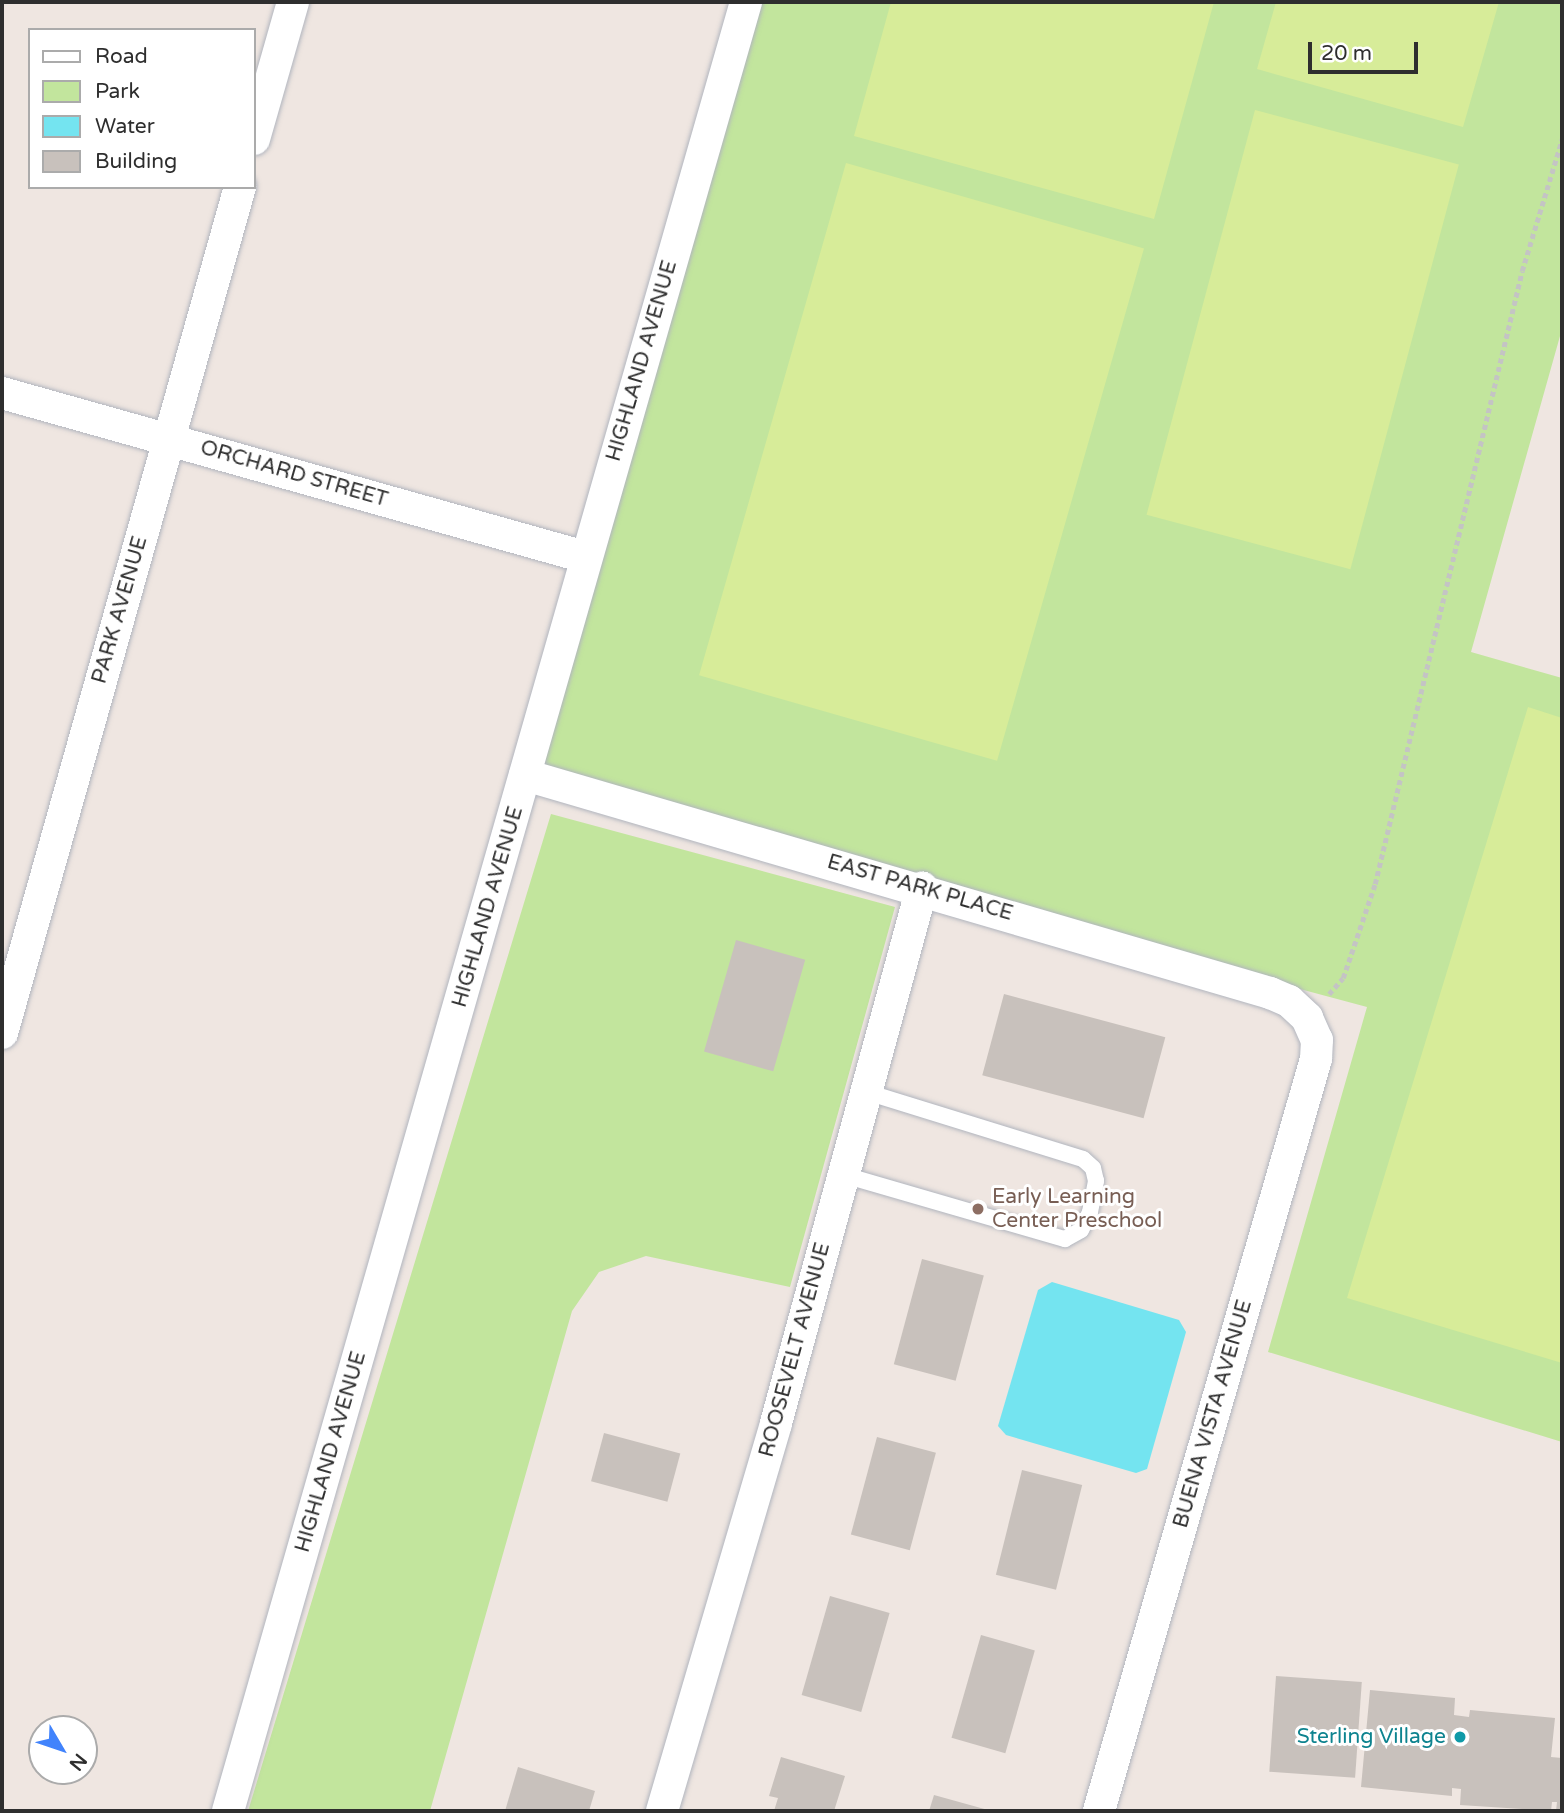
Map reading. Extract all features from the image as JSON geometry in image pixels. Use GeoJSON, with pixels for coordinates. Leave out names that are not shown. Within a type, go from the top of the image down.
{"type":"FeatureCollection","features":[{"type":"Feature","properties":{"kind":"street"},"geometry":{"type":"LineString","coordinates":[[256,132],[293,2]]}},
{"type":"Feature","properties":{"kind":"street","name":"HIGHLAND AVENUE"},"geometry":{"type":"LineString","coordinates":[[228,1811],[746,2]]}},
{"type":"Feature","properties":{"kind":"street","name":"PARK AVENUE"},"geometry":{"type":"LineString","coordinates":[[2,1033],[239,189]]}},
{"type":"Feature","properties":{"kind":"street","name":"ORCHARD STREET"},"geometry":{"type":"LineString","coordinates":[[2,393],[585,557]]}},
{"type":"Feature","properties":{"kind":"street","name":"EAST PARK PLACE"},"geometry":{"type":"LineString","coordinates":[[525,775],[922,888],[1270,993],[1289,1001],[1307,1018]]}},
{"type":"Feature","properties":{"kind":"street","name":"ROOSEVELT AVENUE"},"geometry":{"type":"LineString","coordinates":[[662,1811],[844,1175],[922,888]]}},
{"type":"Feature","properties":{"kind":"street","name":"BUENA VISTA AVENUE"},"geometry":{"type":"LineString","coordinates":[[1099,1811],[1316,1059],[1317,1040],[1307,1018]]}},
{"type":"Feature","properties":{"kind":"lane"},"geometry":{"type":"LineString","coordinates":[[844,1175],[1065,1239],[1081,1230],[1090,1212],[1096,1181],[1093,1168],[1083,1159],[866,1092]]}},
{"type":"Feature","properties":{"kind":"path"},"geometry":{"type":"LineString","coordinates":[[1307,1018],[1343,978],[1375,884],[1522,271],[1562,139]]}},
{"type":"Feature","properties":{"kind":"green space"},"geometry":{"type":"Polygon","coordinates":[[[752,2],[1562,2],[1562,329],[1471,652],[1562,678],[1562,1442],[1268,1352],[1367,1007],[713,832],[525,775],[752,2]]]}},
{"type":"Feature","properties":{"kind":"green space"},"geometry":{"type":"Polygon","coordinates":[[[891,2],[1214,2],[1154,219],[854,136],[891,2]]]}},
{"type":"Feature","properties":{"kind":"green space"},"geometry":{"type":"Polygon","coordinates":[[[1276,2],[1499,2],[1463,127],[1257,69],[1276,2]]]}},
{"type":"Feature","properties":{"kind":"green space"},"geometry":{"type":"Polygon","coordinates":[[[1255,110],[1459,165],[1350,569],[1147,515],[1255,110]]]}},
{"type":"Feature","properties":{"kind":"green space"},"geometry":{"type":"Polygon","coordinates":[[[846,163],[1144,248],[997,761],[699,675],[846,163]]]}},
{"type":"Feature","properties":{"kind":"green space"},"geometry":{"type":"Polygon","coordinates":[[[1528,707],[1562,718],[1562,1363],[1347,1298],[1528,707]]]}},
{"type":"Feature","properties":{"kind":"green space"},"geometry":{"type":"Polygon","coordinates":[[[551,814],[895,907],[790,1287],[646,1256],[599,1272],[572,1311],[430,1811],[248,1811],[551,814]]]}},
{"type":"Feature","properties":{"kind":"water"},"geometry":{"type":"Polygon","coordinates":[[[1052,1282],[1179,1320],[1186,1332],[1147,1469],[1136,1473],[1006,1435],[998,1426],[1038,1290],[1052,1282]]]}},
{"type":"Feature","properties":{"kind":"building"},"geometry":{"type":"Polygon","coordinates":[[[736,940],[805,960],[773,1071],[704,1052],[736,940]]]}},
{"type":"Feature","properties":{"kind":"building"},"geometry":{"type":"Polygon","coordinates":[[[1004,994],[1165,1037],[1144,1118],[982,1075],[1004,994]]]}},
{"type":"Feature","properties":{"kind":"building"},"geometry":{"type":"Polygon","coordinates":[[[922,1259],[984,1276],[956,1381],[894,1364],[922,1259]]]}},
{"type":"Feature","properties":{"kind":"building"},"geometry":{"type":"Polygon","coordinates":[[[604,1433],[680,1453],[667,1502],[591,1481],[604,1433]]]}},
{"type":"Feature","properties":{"kind":"building"},"geometry":{"type":"Polygon","coordinates":[[[877,1437],[936,1453],[910,1550],[851,1535],[877,1437]]]}},
{"type":"Feature","properties":{"kind":"building"},"geometry":{"type":"Polygon","coordinates":[[[1022,1470],[1082,1485],[1056,1590],[996,1575],[1022,1470]]]}},
{"type":"Feature","properties":{"kind":"building"},"geometry":{"type":"Polygon","coordinates":[[[830,1596],[890,1613],[861,1712],[802,1695],[830,1596]]]}},
{"type":"Feature","properties":{"kind":"building"},"geometry":{"type":"Polygon","coordinates":[[[981,1635],[1035,1650],[1005,1753],[952,1738],[981,1635]]]}},
{"type":"Feature","properties":{"kind":"building"},"geometry":{"type":"Polygon","coordinates":[[[1276,1676],[1362,1682],[1355,1778],[1269,1772],[1276,1676]]]}},
{"type":"Feature","properties":{"kind":"building","name":"Sterling Village"},"geometry":{"type":"Polygon","coordinates":[[[1370,1690],[1455,1698],[1454,1715],[1469,1717],[1470,1710],[1555,1718],[1551,1757],[1562,1758],[1562,1811],[1556,1811],[1557,1802],[1552,1802],[1551,1811],[1460,1805],[1461,1789],[1452,1788],[1452,1796],[1361,1787],[1370,1690]]]}},
{"type":"Feature","properties":{"kind":"building"},"geometry":{"type":"Polygon","coordinates":[[[781,1757],[845,1776],[834,1811],[774,1811],[778,1798],[769,1796],[781,1757]]]}},
{"type":"Feature","properties":{"kind":"building"},"geometry":{"type":"Polygon","coordinates":[[[518,1767],[595,1791],[589,1811],[505,1811],[518,1767]]]}},
{"type":"Feature","properties":{"kind":"building"},"geometry":{"type":"Polygon","coordinates":[[[934,1795],[988,1810],[988,1811],[929,1811],[934,1795]]]}},
{"type":"Feature","properties":{"kind":"place","name":"Early Learning Center Preschool"},"geometry":{"type":"Point","coordinates":[978,1209]}},
{"type":"Feature","properties":{"kind":"place","name":"Sterling Village"},"geometry":{"type":"Point","coordinates":[1460,1737]}}]}
